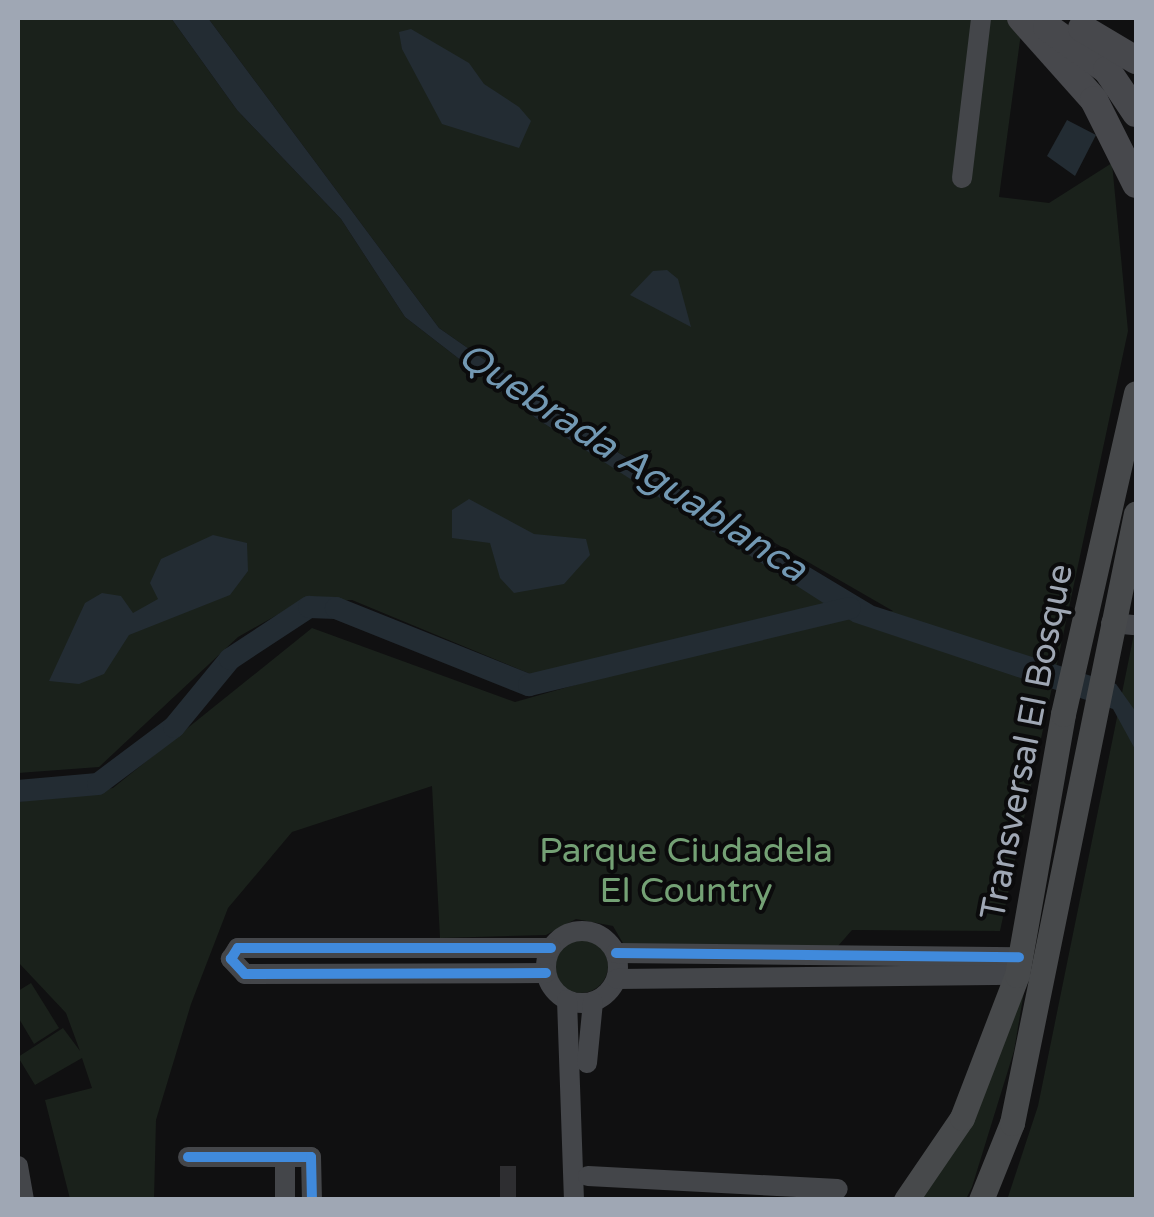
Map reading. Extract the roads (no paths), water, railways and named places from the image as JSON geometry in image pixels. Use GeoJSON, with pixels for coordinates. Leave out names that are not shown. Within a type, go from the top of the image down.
{"type":"FeatureCollection","features":[{"type":"Feature","properties":{"kind":"highway"},"geometry":{"type":"LineString","coordinates":[[1021,18],[1094,100],[1136,184]]}},
{"type":"Feature","properties":{"kind":"highway"},"geometry":{"type":"LineString","coordinates":[[1033,18],[1107,70],[1136,113]]}},
{"type":"Feature","properties":{"kind":"highway"},"geometry":{"type":"LineString","coordinates":[[1066,18],[1136,60]]}},
{"type":"Feature","properties":{"kind":"main road","name":"Transversal El Bosque"},"geometry":{"type":"LineString","coordinates":[[981,1200],[1012,1123],[1089,720],[1088,660],[1136,393]]}},
{"type":"Feature","properties":{"kind":"main road","name":"Transversal El Bosque"},"geometry":{"type":"LineString","coordinates":[[906,1200],[962,1118],[1018,966],[1063,714],[1088,660],[1124,624],[1136,513]]}},
{"type":"Feature","properties":{"kind":"street"},"geometry":{"type":"LineString","coordinates":[[962,178],[981,18]]}},
{"type":"Feature","properties":{"kind":"street"},"geometry":{"type":"LineString","coordinates":[[546,973],[244,974],[231,959],[238,948],[551,948],[581,931],[598,934],[616,953],[617,979]]}},
{"type":"Feature","properties":{"kind":"street"},"geometry":{"type":"LineString","coordinates":[[551,948],[546,973],[567,1000],[581,1155],[588,1176],[589,1200]]}},
{"type":"Feature","properties":{"kind":"street"},"geometry":{"type":"LineString","coordinates":[[616,953],[1018,966]]}},
{"type":"Feature","properties":{"kind":"street"},"geometry":{"type":"LineString","coordinates":[[574,1200],[592,1002],[617,979],[1018,966]]}},
{"type":"Feature","properties":{"kind":"street"},"geometry":{"type":"LineString","coordinates":[[567,1000],[592,1002]]}},
{"type":"Feature","properties":{"kind":"street"},"geometry":{"type":"LineString","coordinates":[[188,1157],[311,1157],[312,1200]]}},
{"type":"Feature","properties":{"kind":"street"},"geometry":{"type":"LineString","coordinates":[[285,1157],[285,1200]]}},
{"type":"Feature","properties":{"kind":"street"},"geometry":{"type":"LineString","coordinates":[[18,1166],[24,1200]]}},
{"type":"Feature","properties":{"kind":"street"},"geometry":{"type":"LineString","coordinates":[[588,1176],[838,1190]]}},
{"type":"Feature","properties":{"kind":"water","name":"Quebrada Aguablanca"},"geometry":{"type":"Polygon","coordinates":[[[171,18],[208,18],[439,328],[614,450],[874,606],[1116,684],[1136,712],[1136,751],[1113,709],[853,622],[537,419],[405,317],[341,219],[237,110],[171,18]]]}},
{"type":"Feature","properties":{"kind":"water"},"geometry":{"type":"Polygon","coordinates":[[[411,29],[469,63],[484,84],[519,107],[531,121],[519,148],[442,124],[402,49],[399,32],[411,29]]]}},
{"type":"Feature","properties":{"kind":"water"},"geometry":{"type":"Polygon","coordinates":[[[1067,120],[1096,135],[1075,176],[1047,156],[1067,120]]]}},
{"type":"Feature","properties":{"kind":"water"},"geometry":{"type":"Polygon","coordinates":[[[667,270],[678,279],[691,327],[630,295],[653,271],[667,270]]]}},
{"type":"Feature","properties":{"kind":"water"},"geometry":{"type":"Polygon","coordinates":[[[469,499],[534,534],[586,539],[590,555],[564,584],[514,593],[500,578],[490,543],[452,538],[452,510],[469,499]]]}},
{"type":"Feature","properties":{"kind":"water"},"geometry":{"type":"Polygon","coordinates":[[[213,535],[247,543],[248,571],[230,595],[129,635],[104,674],[79,684],[49,681],[85,603],[102,593],[121,596],[133,613],[158,599],[150,583],[161,559],[213,535]]]}},
{"type":"Feature","properties":{"kind":"waterway"},"geometry":{"type":"LineString","coordinates":[[18,791],[98,784],[174,727],[230,659],[309,607],[336,608],[529,685],[850,608]]}},
{"type":"Feature","properties":{"kind":"park label","name":"Parque Ciudadela El Country"},"geometry":{"type":"Point","coordinates":[686,871]}}]}
